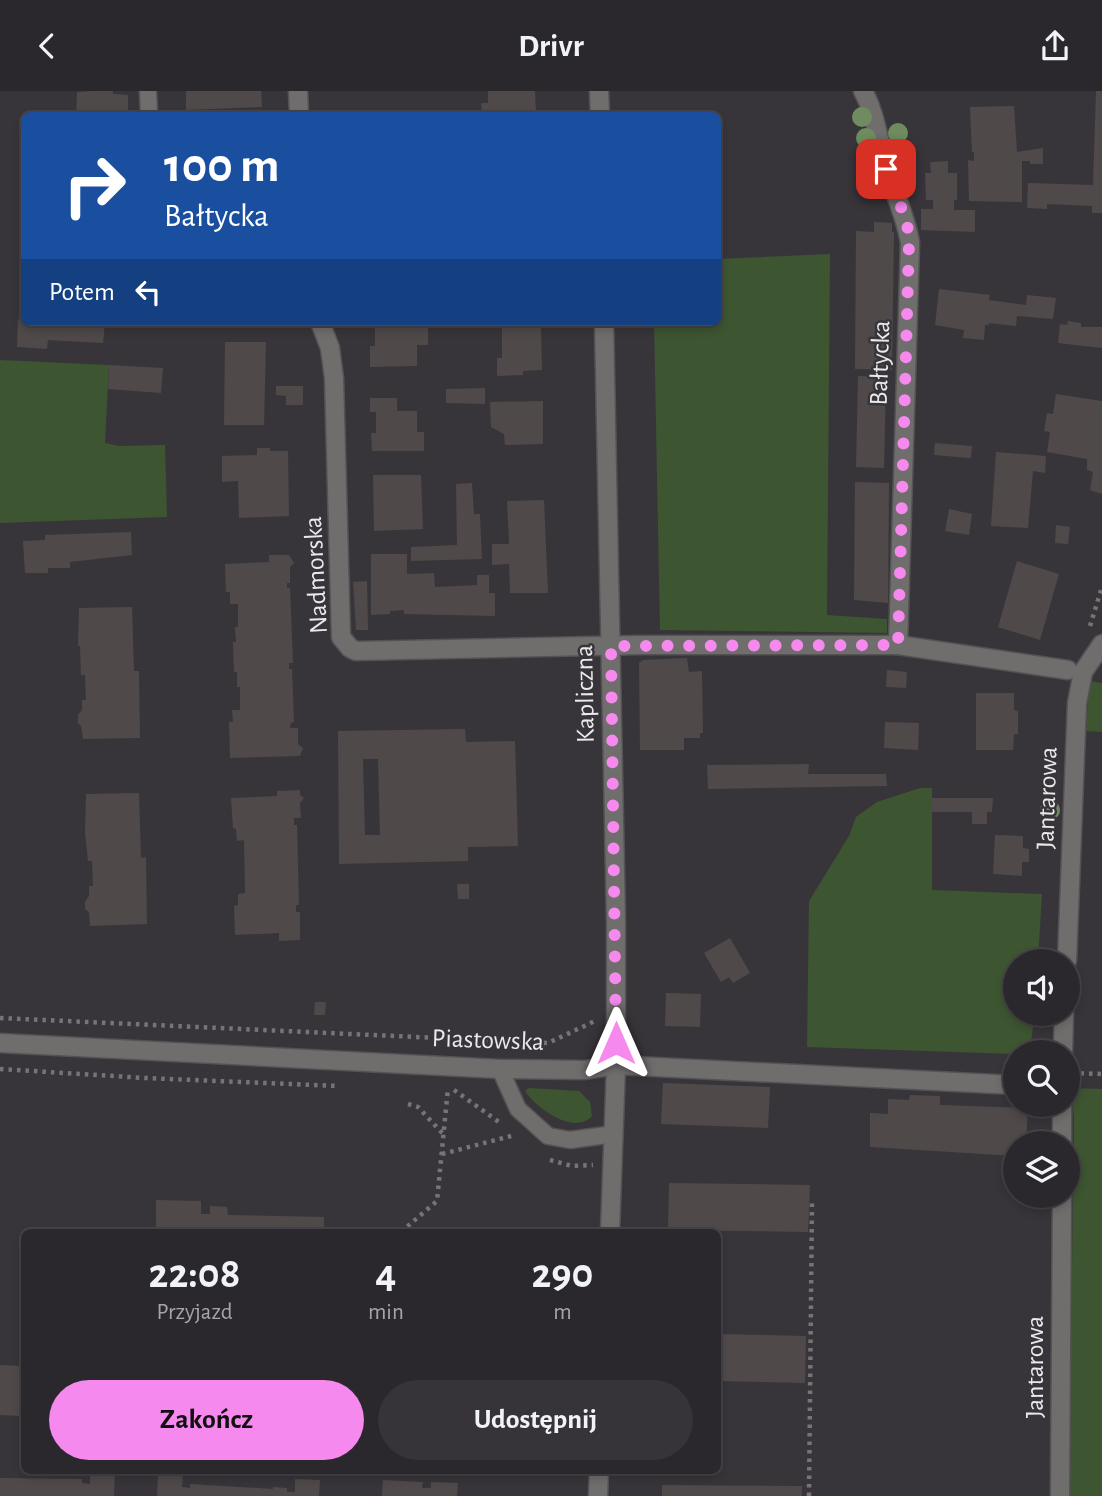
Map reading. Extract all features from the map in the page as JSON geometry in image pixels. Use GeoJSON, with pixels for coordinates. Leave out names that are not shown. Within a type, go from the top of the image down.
{"type":"FeatureCollection","features":[{"type":"Feature","properties":{"kind":"street"},"geometry":{"type":"LineString","coordinates":[[299,91],[299,112]]}},
{"type":"Feature","properties":{"kind":"street"},"geometry":{"type":"LineString","coordinates":[[599,91],[600,112]]}},
{"type":"Feature","properties":{"kind":"street","name":"Bałtycka"},"geometry":{"type":"LineString","coordinates":[[863,91],[875,116],[886,169],[907,222],[909,243],[898,645]]}},
{"type":"Feature","properties":{"kind":"street","name":"Nadmorska"},"geometry":{"type":"LineString","coordinates":[[322,326],[330,348],[334,378],[341,637],[345,643],[356,651],[611,646]]}},
{"type":"Feature","properties":{"kind":"street","name":"Kapliczna"},"geometry":{"type":"LineString","coordinates":[[604,326],[616,1065],[610,1229]]}},
{"type":"Feature","properties":{"kind":"street","name":"Jantarowa"},"geometry":{"type":"LineString","coordinates":[[1067,949],[1077,703],[1083,672],[1102,644]]}},
{"type":"Feature","properties":{"kind":"street"},"geometry":{"type":"LineString","coordinates":[[611,646],[898,645],[1068,670]]}},
{"type":"Feature","properties":{"kind":"street","name":"Piastowska"},"geometry":{"type":"LineString","coordinates":[[0,1043],[500,1069],[585,1070],[616,1065],[1003,1084]]}},
{"type":"Feature","properties":{"kind":"street","name":"Jantarowa"},"geometry":{"type":"LineString","coordinates":[[1060,1496],[1062,1208]]}},
{"type":"Feature","properties":{"kind":"street"},"geometry":{"type":"LineString","coordinates":[[598,1496],[599,1474]]}},
{"type":"Feature","properties":{"kind":"lane"},"geometry":{"type":"LineString","coordinates":[[148,91],[149,112]]}},
{"type":"Feature","properties":{"kind":"lane"},"geometry":{"type":"LineString","coordinates":[[500,1069],[518,1109],[548,1136],[570,1140],[614,1135]]}},
{"type":"Feature","properties":{"kind":"path"},"geometry":{"type":"LineString","coordinates":[[0,1018],[548,1043],[592,1021]]}},
{"type":"Feature","properties":{"kind":"path"},"geometry":{"type":"LineString","coordinates":[[0,1069],[340,1086]]}},
{"type":"Feature","properties":{"kind":"path"},"geometry":{"type":"LineString","coordinates":[[1080,1073],[1102,1074]]}},
{"type":"Feature","properties":{"kind":"path"},"geometry":{"type":"LineString","coordinates":[[440,1086],[448,1087],[483,1108],[515,1135],[442,1154]]}},
{"type":"Feature","properties":{"kind":"path"},"geometry":{"type":"LineString","coordinates":[[404,1229],[437,1201],[448,1087]]}},
{"type":"Feature","properties":{"kind":"path"},"geometry":{"type":"LineString","coordinates":[[408,1104],[418,1107],[444,1135]]}},
{"type":"Feature","properties":{"kind":"path"},"geometry":{"type":"LineString","coordinates":[[548,1160],[572,1166],[612,1165]]}},
{"type":"Feature","properties":{"kind":"path"},"geometry":{"type":"LineString","coordinates":[[809,1496],[812,1203]]}},
{"type":"Feature","properties":{"kind":"green space"},"geometry":{"type":"Polygon","coordinates":[[[830,254],[827,615],[887,619],[887,633],[660,630],[654,326],[721,326],[721,259],[830,254]]]}},
{"type":"Feature","properties":{"kind":"green space"},"geometry":{"type":"Polygon","coordinates":[[[0,360],[109,365],[105,443],[119,446],[165,445],[167,517],[0,523],[0,360]]]}},
{"type":"Feature","properties":{"kind":"green space"},"geometry":{"type":"Polygon","coordinates":[[[1089,681],[1102,683],[1102,732],[1086,731],[1089,681]]]}},
{"type":"Feature","properties":{"kind":"green space"},"geometry":{"type":"Polygon","coordinates":[[[920,788],[932,788],[932,890],[1042,894],[1039,949],[1003,949],[1003,1026],[1033,1026],[1031,1040],[1003,1040],[1003,1054],[807,1047],[809,901],[849,836],[856,817],[877,802],[920,788]]]}},
{"type":"Feature","properties":{"kind":"green space"},"geometry":{"type":"Polygon","coordinates":[[[529,1088],[579,1091],[590,1102],[592,1116],[575,1123],[556,1117],[530,1098],[525,1091],[529,1088]]]}},
{"type":"Feature","properties":{"kind":"green space"},"geometry":{"type":"Polygon","coordinates":[[[1080,1088],[1102,1089],[1102,1496],[1069,1496],[1073,1208],[1080,1208],[1080,1131],[1074,1131],[1074,1119],[1080,1117],[1080,1088]]]}},
{"type":"Feature","properties":{"kind":"building"},"geometry":{"type":"Polygon","coordinates":[[[113,91],[113,94],[128,95],[128,112],[76,112],[77,92],[113,91]]]}},
{"type":"Feature","properties":{"kind":"building"},"geometry":{"type":"Polygon","coordinates":[[[186,91],[261,91],[262,107],[186,110],[186,91]]]}},
{"type":"Feature","properties":{"kind":"building"},"geometry":{"type":"Polygon","coordinates":[[[488,91],[535,91],[536,112],[482,112],[481,103],[488,103],[488,91]]]}},
{"type":"Feature","properties":{"kind":"building"},"geometry":{"type":"Polygon","coordinates":[[[1096,91],[1102,91],[1102,213],[1092,213],[1092,206],[1047,204],[1047,209],[1027,208],[1028,183],[1093,185],[1096,91]]]}},
{"type":"Feature","properties":{"kind":"building"},"geometry":{"type":"Polygon","coordinates":[[[1014,106],[1017,152],[1043,148],[1043,164],[1022,161],[1022,202],[969,201],[968,160],[974,161],[970,107],[1014,106]]]}},
{"type":"Feature","properties":{"kind":"building"},"geometry":{"type":"Polygon","coordinates":[[[364,111],[406,111],[406,112],[364,111]]]}},
{"type":"Feature","properties":{"kind":"building"},"geometry":{"type":"Polygon","coordinates":[[[948,161],[948,173],[957,173],[957,200],[954,200],[954,210],[975,210],[975,232],[921,230],[921,209],[933,209],[933,200],[926,200],[925,173],[931,173],[930,162],[948,161]]]}},
{"type":"Feature","properties":{"kind":"building"},"geometry":{"type":"Polygon","coordinates":[[[874,222],[892,223],[894,232],[892,370],[855,369],[856,231],[874,232],[874,222]]]}},
{"type":"Feature","properties":{"kind":"building"},"geometry":{"type":"Polygon","coordinates":[[[939,289],[990,295],[989,300],[1026,305],[1027,295],[1056,298],[1053,319],[1017,316],[1016,326],[989,323],[985,325],[984,340],[963,338],[964,330],[935,325],[939,289]]]}},
{"type":"Feature","properties":{"kind":"building"},"geometry":{"type":"Polygon","coordinates":[[[18,319],[21,320],[21,326],[105,326],[103,343],[48,340],[47,349],[17,347],[18,319]]]}},
{"type":"Feature","properties":{"kind":"building"},"geometry":{"type":"Polygon","coordinates":[[[1068,321],[1081,323],[1081,327],[1102,327],[1102,348],[1058,343],[1060,324],[1067,325],[1068,321]]]}},
{"type":"Feature","properties":{"kind":"building"},"geometry":{"type":"Polygon","coordinates":[[[375,326],[428,326],[428,345],[417,345],[417,366],[370,367],[370,346],[375,346],[375,326]]]}},
{"type":"Feature","properties":{"kind":"building"},"geometry":{"type":"Polygon","coordinates":[[[541,327],[542,370],[523,371],[523,375],[497,376],[497,358],[502,358],[502,328],[541,327]]]}},
{"type":"Feature","properties":{"kind":"building"},"geometry":{"type":"Polygon","coordinates":[[[225,342],[266,342],[264,425],[224,425],[225,342]]]}},
{"type":"Feature","properties":{"kind":"building"},"geometry":{"type":"Polygon","coordinates":[[[109,365],[163,368],[161,393],[108,389],[109,365]]]}},
{"type":"Feature","properties":{"kind":"building"},"geometry":{"type":"Polygon","coordinates":[[[858,376],[886,377],[884,468],[856,467],[858,376]]]}},
{"type":"Feature","properties":{"kind":"building"},"geometry":{"type":"Polygon","coordinates":[[[276,386],[303,386],[303,405],[286,405],[286,396],[276,395],[276,386]]]}},
{"type":"Feature","properties":{"kind":"building"},"geometry":{"type":"Polygon","coordinates":[[[485,388],[485,404],[446,403],[446,389],[485,388]]]}},
{"type":"Feature","properties":{"kind":"building"},"geometry":{"type":"Polygon","coordinates":[[[1056,394],[1102,401],[1102,494],[1090,490],[1093,472],[1087,470],[1087,459],[1047,452],[1050,432],[1044,431],[1047,413],[1053,414],[1056,394]]]}},
{"type":"Feature","properties":{"kind":"building"},"geometry":{"type":"Polygon","coordinates":[[[370,398],[397,398],[397,411],[417,411],[417,432],[424,432],[424,451],[372,451],[371,433],[376,433],[376,412],[370,412],[370,398]]]}},
{"type":"Feature","properties":{"kind":"building"},"geometry":{"type":"Polygon","coordinates":[[[543,401],[543,444],[505,445],[504,434],[491,427],[490,402],[543,401]]]}},
{"type":"Feature","properties":{"kind":"building"},"geometry":{"type":"Polygon","coordinates":[[[935,443],[972,446],[971,458],[934,455],[935,443]]]}},
{"type":"Feature","properties":{"kind":"building"},"geometry":{"type":"Polygon","coordinates":[[[257,448],[288,451],[289,516],[239,518],[238,481],[222,482],[222,456],[257,455],[257,448]]]}},
{"type":"Feature","properties":{"kind":"building"},"geometry":{"type":"Polygon","coordinates":[[[996,452],[1046,456],[1045,473],[1033,471],[1028,528],[991,526],[996,452]]]}},
{"type":"Feature","properties":{"kind":"building"},"geometry":{"type":"Polygon","coordinates":[[[373,475],[421,475],[423,529],[374,531],[373,475]]]}},
{"type":"Feature","properties":{"kind":"building"},"geometry":{"type":"Polygon","coordinates":[[[855,482],[889,483],[888,603],[854,600],[855,482]]]}},
{"type":"Feature","properties":{"kind":"building"},"geometry":{"type":"Polygon","coordinates":[[[472,483],[474,514],[480,514],[482,559],[411,561],[411,547],[457,545],[456,484],[472,483]]]}},
{"type":"Feature","properties":{"kind":"building"},"geometry":{"type":"Polygon","coordinates":[[[544,500],[548,593],[510,593],[509,564],[492,565],[492,544],[509,544],[507,501],[544,500]]]}},
{"type":"Feature","properties":{"kind":"building"},"geometry":{"type":"Polygon","coordinates":[[[949,509],[972,514],[969,535],[945,531],[949,509]]]}},
{"type":"Feature","properties":{"kind":"building"},"geometry":{"type":"Polygon","coordinates":[[[1056,525],[1070,527],[1068,544],[1055,543],[1056,525]]]}},
{"type":"Feature","properties":{"kind":"building"},"geometry":{"type":"Polygon","coordinates":[[[131,532],[132,555],[70,562],[70,568],[48,568],[48,573],[25,573],[23,541],[45,540],[45,535],[131,532]]]}},
{"type":"Feature","properties":{"kind":"building"},"geometry":{"type":"Polygon","coordinates":[[[371,554],[407,554],[407,574],[434,573],[435,587],[477,585],[477,575],[489,575],[489,593],[495,593],[495,616],[404,614],[404,610],[371,615],[371,554]]]}},
{"type":"Feature","properties":{"kind":"building"},"geometry":{"type":"Polygon","coordinates":[[[269,555],[289,555],[294,563],[290,567],[290,583],[287,583],[287,588],[290,588],[293,663],[289,663],[289,669],[292,669],[294,722],[290,728],[298,728],[298,744],[303,748],[300,756],[230,758],[229,722],[233,722],[232,710],[240,710],[240,687],[237,687],[237,672],[234,672],[233,642],[236,642],[235,627],[238,627],[238,604],[230,604],[230,592],[226,592],[225,564],[269,562],[269,555]]]}},
{"type":"Feature","properties":{"kind":"building"},"geometry":{"type":"Polygon","coordinates":[[[1017,561],[1059,574],[1040,640],[998,627],[1017,561]]]}},
{"type":"Feature","properties":{"kind":"building"},"geometry":{"type":"Polygon","coordinates":[[[367,581],[368,630],[356,630],[353,582],[367,581]]]}},
{"type":"Feature","properties":{"kind":"building"},"geometry":{"type":"Polygon","coordinates":[[[132,607],[134,671],[139,671],[140,738],[83,739],[78,723],[82,700],[86,700],[85,675],[81,675],[78,646],[79,608],[132,607]]]}},
{"type":"Feature","properties":{"kind":"building"},"geometry":{"type":"Polygon","coordinates":[[[687,658],[689,672],[702,671],[703,733],[700,733],[700,738],[684,738],[684,750],[640,750],[639,663],[643,660],[687,658]]]}},
{"type":"Feature","properties":{"kind":"building"},"geometry":{"type":"Polygon","coordinates":[[[887,670],[907,672],[906,688],[886,687],[887,670]]]}},
{"type":"Feature","properties":{"kind":"building"},"geometry":{"type":"Polygon","coordinates":[[[976,693],[1014,693],[1014,710],[1018,711],[1018,734],[1014,734],[1013,750],[976,750],[976,693]]]}},
{"type":"Feature","properties":{"kind":"building"},"geometry":{"type":"Polygon","coordinates":[[[885,722],[919,723],[918,750],[884,748],[885,722]]]}},
{"type":"Feature","properties":{"kind":"building"},"geometry":{"type":"Polygon","coordinates":[[[465,729],[466,742],[515,741],[518,846],[468,847],[468,861],[339,864],[338,731],[465,729]],[[363,759],[365,835],[380,835],[378,759],[363,759]]]}},
{"type":"Feature","properties":{"kind":"building"},"geometry":{"type":"Polygon","coordinates":[[[809,764],[808,774],[886,774],[887,786],[708,789],[707,765],[809,764]]]}},
{"type":"Feature","properties":{"kind":"building"},"geometry":{"type":"Polygon","coordinates":[[[300,790],[300,795],[304,798],[300,803],[301,818],[294,818],[294,825],[297,825],[299,905],[296,905],[296,912],[300,912],[300,940],[279,941],[279,933],[235,935],[234,906],[238,905],[238,894],[245,893],[244,840],[237,841],[236,829],[233,828],[231,798],[277,796],[277,791],[300,790]]]}},
{"type":"Feature","properties":{"kind":"building"},"geometry":{"type":"Polygon","coordinates":[[[139,793],[141,858],[146,857],[147,924],[90,926],[89,912],[85,909],[89,886],[93,886],[92,861],[88,861],[85,832],[86,794],[139,793]]]}},
{"type":"Feature","properties":{"kind":"building"},"geometry":{"type":"Polygon","coordinates":[[[932,798],[993,798],[992,812],[987,812],[987,824],[972,824],[972,812],[932,812],[932,798]]]}},
{"type":"Feature","properties":{"kind":"building"},"geometry":{"type":"Polygon","coordinates":[[[995,835],[1023,836],[1023,848],[1029,849],[1029,862],[1022,862],[1022,876],[993,874],[995,835]]]}},
{"type":"Feature","properties":{"kind":"building"},"geometry":{"type":"Polygon","coordinates":[[[457,884],[469,884],[469,899],[458,899],[457,884]]]}},
{"type":"Feature","properties":{"kind":"building"},"geometry":{"type":"Polygon","coordinates":[[[730,938],[750,973],[733,983],[729,977],[721,982],[704,953],[730,938]]]}},
{"type":"Feature","properties":{"kind":"building"},"geometry":{"type":"Polygon","coordinates":[[[666,993],[701,994],[700,1027],[665,1026],[666,993]]]}},
{"type":"Feature","properties":{"kind":"building"},"geometry":{"type":"Polygon","coordinates":[[[315,1002],[326,1002],[325,1015],[314,1015],[315,1002]]]}},
{"type":"Feature","properties":{"kind":"building"},"geometry":{"type":"Polygon","coordinates":[[[663,1083],[770,1087],[768,1128],[661,1124],[663,1083]]]}},
{"type":"Feature","properties":{"kind":"building"},"geometry":{"type":"Polygon","coordinates":[[[910,1095],[940,1096],[940,1105],[1003,1107],[1003,1117],[1027,1117],[1027,1131],[1003,1131],[1003,1155],[870,1147],[870,1113],[888,1114],[888,1099],[909,1100],[910,1095]]]}},
{"type":"Feature","properties":{"kind":"building"},"geometry":{"type":"Polygon","coordinates":[[[669,1183],[810,1185],[808,1232],[668,1229],[669,1183]]]}},
{"type":"Feature","properties":{"kind":"building"},"geometry":{"type":"Polygon","coordinates":[[[156,1200],[201,1201],[201,1214],[210,1214],[210,1206],[227,1207],[228,1215],[324,1217],[324,1229],[156,1229],[156,1200]]]}},
{"type":"Feature","properties":{"kind":"building"},"geometry":{"type":"Polygon","coordinates":[[[721,1334],[806,1336],[805,1383],[721,1381],[721,1334]]]}},
{"type":"Feature","properties":{"kind":"building"},"geometry":{"type":"Polygon","coordinates":[[[0,1365],[21,1366],[21,1416],[0,1415],[0,1365]]]}},
{"type":"Feature","properties":{"kind":"building"},"geometry":{"type":"Polygon","coordinates":[[[90,1474],[115,1474],[114,1496],[0,1496],[0,1478],[82,1479],[82,1483],[90,1484],[90,1474]]]}},
{"type":"Feature","properties":{"kind":"building"},"geometry":{"type":"Polygon","coordinates":[[[158,1474],[183,1474],[182,1487],[190,1488],[190,1484],[273,1487],[287,1488],[287,1492],[295,1492],[295,1479],[320,1480],[319,1496],[157,1496],[158,1474]]]}},
{"type":"Feature","properties":{"kind":"building"},"geometry":{"type":"Polygon","coordinates":[[[383,1480],[423,1482],[422,1488],[431,1488],[431,1482],[458,1483],[457,1496],[382,1496],[383,1480]]]}},
{"type":"Feature","properties":{"kind":"building"},"geometry":{"type":"Polygon","coordinates":[[[662,1485],[802,1486],[802,1496],[662,1496],[662,1485]]]}},
{"type":"Feature","properties":{"kind":"route"},"geometry":{"type":"LineString","coordinates":[[616,1043],[611,646],[898,645],[909,243],[907,222],[886,169]]}}]}
